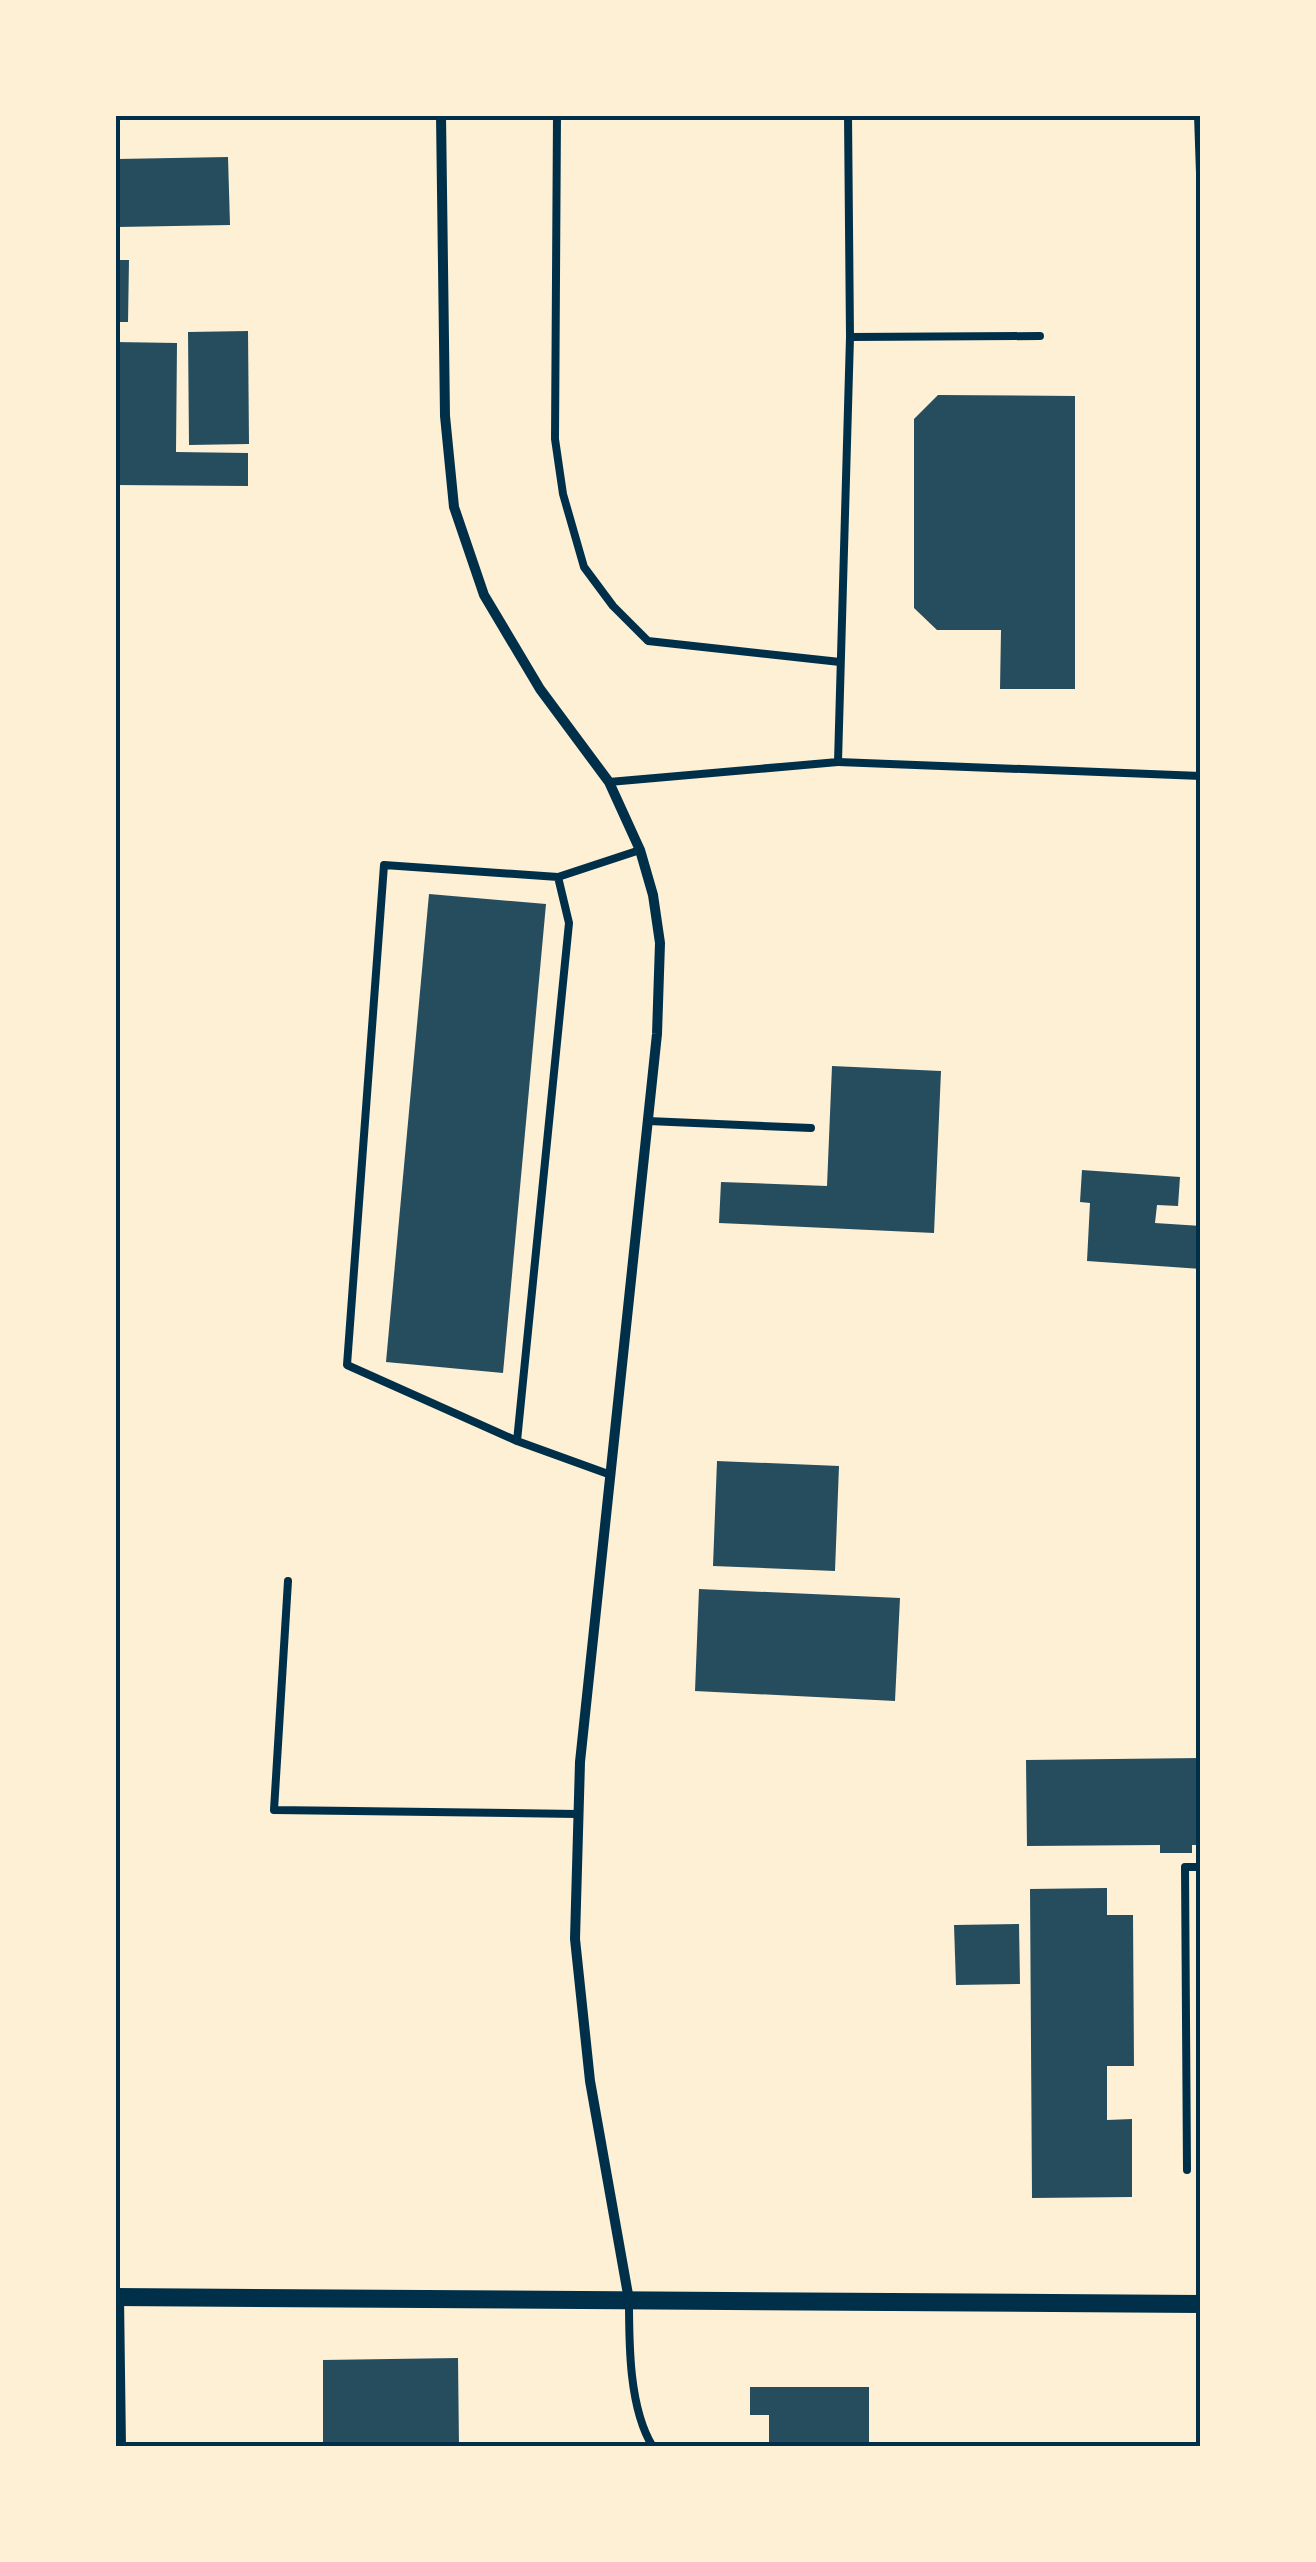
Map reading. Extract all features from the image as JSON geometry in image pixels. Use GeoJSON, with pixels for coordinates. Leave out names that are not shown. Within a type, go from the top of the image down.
{"type":"FeatureCollection","features":[{"type":"Feature","properties":{"kind":"street"},"geometry":{"type":"LineString","coordinates":[[441,115],[445,416],[454,507],[484,595],[540,688],[608,782],[640,850],[654,894],[660,943],[657,1034],[580,1762],[574,1939],[590,2080],[628,2300]]}},
{"type":"Feature","properties":{"kind":"street"},"geometry":{"type":"LineString","coordinates":[[117,2297],[1201,2304]]}},
{"type":"Feature","properties":{"kind":"lane"},"geometry":{"type":"LineString","coordinates":[[124,116],[216,115]]}},
{"type":"Feature","properties":{"kind":"lane"},"geometry":{"type":"LineString","coordinates":[[557,115],[554,438],[562,494],[584,567],[613,606],[648,641],[840,662]]}},
{"type":"Feature","properties":{"kind":"lane"},"geometry":{"type":"LineString","coordinates":[[838,762],[850,337],[848,115]]}},
{"type":"Feature","properties":{"kind":"lane"},"geometry":{"type":"LineString","coordinates":[[1198,115],[1201,202]]}},
{"type":"Feature","properties":{"kind":"lane"},"geometry":{"type":"LineString","coordinates":[[850,337],[1040,336]]}},
{"type":"Feature","properties":{"kind":"lane"},"geometry":{"type":"LineString","coordinates":[[608,782],[838,762],[1201,776]]}},
{"type":"Feature","properties":{"kind":"lane"},"geometry":{"type":"LineString","coordinates":[[611,1476],[517,1442],[348,1365],[384,865],[558,878],[640,850]]}},
{"type":"Feature","properties":{"kind":"lane"},"geometry":{"type":"LineString","coordinates":[[517,1442],[569,923],[558,878]]}},
{"type":"Feature","properties":{"kind":"lane"},"geometry":{"type":"LineString","coordinates":[[648,1121],[812,1128]]}},
{"type":"Feature","properties":{"kind":"lane"},"geometry":{"type":"LineString","coordinates":[[288,1581],[274,1810],[578,1814]]}},
{"type":"Feature","properties":{"kind":"lane"},"geometry":{"type":"LineString","coordinates":[[1187,2170],[1185,1867],[1201,1867]]}},
{"type":"Feature","properties":{"kind":"lane"},"geometry":{"type":"LineString","coordinates":[[117,2297],[122,2447]]}},
{"type":"Feature","properties":{"kind":"lane"},"geometry":{"type":"LineString","coordinates":[[628,2300],[628,2354],[644,2434],[653,2447]]}},
{"type":"Feature","properties":{"kind":"building"},"geometry":{"type":"Polygon","coordinates":[[[228,157],[230,225],[118,227],[118,159],[228,157]]]}},
{"type":"Feature","properties":{"kind":"building"},"geometry":{"type":"Polygon","coordinates":[[[115,260],[129,260],[128,322],[115,322],[115,260]]]}},
{"type":"Feature","properties":{"kind":"building"},"geometry":{"type":"Polygon","coordinates":[[[248,331],[249,444],[189,445],[188,332],[248,331]]]}},
{"type":"Feature","properties":{"kind":"building"},"geometry":{"type":"Polygon","coordinates":[[[115,342],[177,343],[176,452],[248,453],[248,486],[115,485],[115,342]]]}},
{"type":"Feature","properties":{"kind":"building"},"geometry":{"type":"Polygon","coordinates":[[[938,395],[1075,396],[1075,689],[1000,689],[1001,630],[937,630],[914,608],[914,419],[938,395]]]}},
{"type":"Feature","properties":{"kind":"building"},"geometry":{"type":"Polygon","coordinates":[[[429,894],[546,904],[503,1373],[386,1362],[429,894]]]}},
{"type":"Feature","properties":{"kind":"building"},"geometry":{"type":"Polygon","coordinates":[[[832,1066],[941,1071],[934,1233],[719,1223],[721,1182],[827,1186],[832,1066]]]}},
{"type":"Feature","properties":{"kind":"building"},"geometry":{"type":"Polygon","coordinates":[[[1082,1170],[1180,1177],[1178,1206],[1157,1205],[1155,1223],[1201,1226],[1201,1269],[1087,1261],[1090,1203],[1080,1202],[1082,1170]]]}},
{"type":"Feature","properties":{"kind":"building"},"geometry":{"type":"Polygon","coordinates":[[[717,1461],[839,1466],[835,1571],[713,1566],[717,1461]]]}},
{"type":"Feature","properties":{"kind":"building"},"geometry":{"type":"Polygon","coordinates":[[[699,1589],[900,1598],[895,1701],[695,1691],[699,1589]]]}},
{"type":"Feature","properties":{"kind":"building"},"geometry":{"type":"Polygon","coordinates":[[[1201,1758],[1201,1845],[1192,1845],[1192,1853],[1160,1853],[1160,1845],[1027,1846],[1026,1760],[1201,1758]]]}},
{"type":"Feature","properties":{"kind":"building"},"geometry":{"type":"Polygon","coordinates":[[[1107,1888],[1107,1915],[1133,1915],[1134,2066],[1107,2066],[1107,2120],[1132,2119],[1132,2197],[1032,2198],[1030,1889],[1107,1888]]]}},
{"type":"Feature","properties":{"kind":"building"},"geometry":{"type":"Polygon","coordinates":[[[1019,1924],[1020,1984],[956,1985],[954,1925],[1019,1924]]]}},
{"type":"Feature","properties":{"kind":"building"},"geometry":{"type":"Polygon","coordinates":[[[458,2358],[459,2447],[323,2447],[323,2360],[458,2358]]]}},
{"type":"Feature","properties":{"kind":"building"},"geometry":{"type":"Polygon","coordinates":[[[750,2387],[869,2387],[869,2447],[769,2447],[769,2415],[750,2415],[750,2387]]]}}]}
